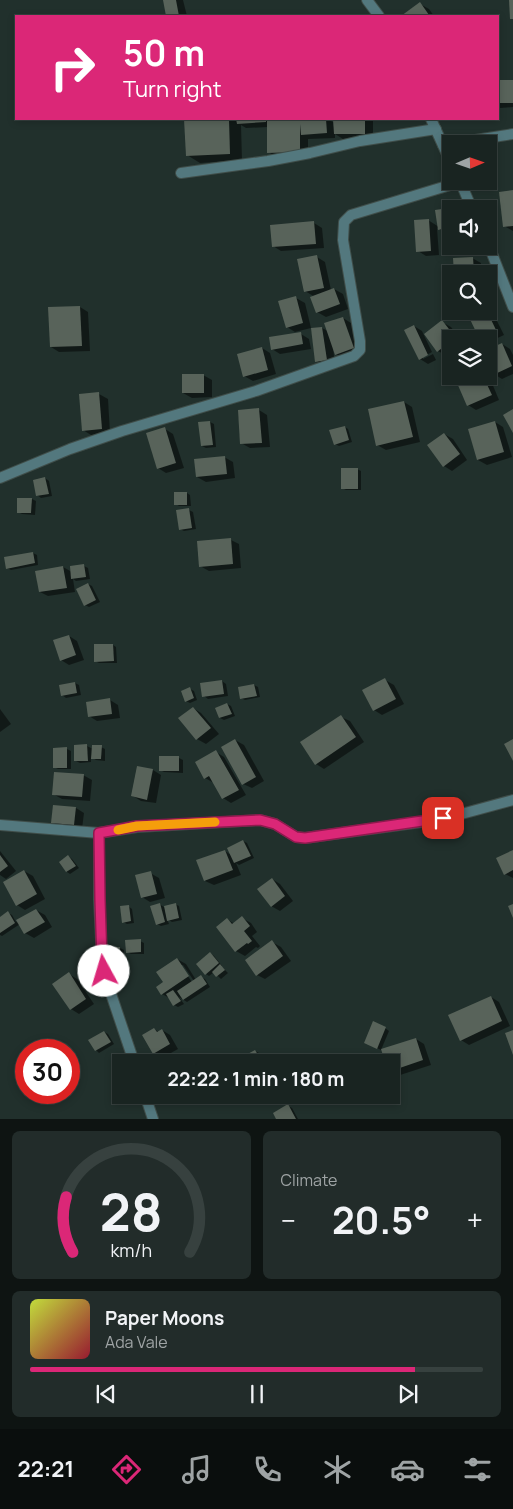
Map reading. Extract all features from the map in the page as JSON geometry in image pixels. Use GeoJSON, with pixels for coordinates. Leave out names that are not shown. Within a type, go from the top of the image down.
{"type":"FeatureCollection","features":[{"type":"Feature","properties":{"kind":"street"},"geometry":{"type":"LineString","coordinates":[[367,0],[378,15]]}},
{"type":"Feature","properties":{"kind":"street"},"geometry":{"type":"LineString","coordinates":[[432,120],[442,143]]}},
{"type":"Feature","properties":{"kind":"street"},"geometry":{"type":"LineString","coordinates":[[180,173],[310,154],[360,141],[436,129]]}},
{"type":"Feature","properties":{"kind":"street"},"geometry":{"type":"LineString","coordinates":[[498,136],[513,134]]}},
{"type":"Feature","properties":{"kind":"street"},"geometry":{"type":"LineString","coordinates":[[0,478],[70,449],[122,431],[256,391],[354,356],[360,350],[360,341],[343,240],[344,222],[351,215],[442,187]]}},
{"type":"Feature","properties":{"kind":"street"},"geometry":{"type":"LineString","coordinates":[[493,255],[513,307]]}},
{"type":"Feature","properties":{"kind":"street"},"geometry":{"type":"LineString","coordinates":[[0,825],[99,833],[137,826],[260,820],[275,824],[296,837],[305,838],[443,818],[513,800]]}},
{"type":"Feature","properties":{"kind":"street"},"geometry":{"type":"LineString","coordinates":[[99,833],[102,960],[106,982],[131,1054]]}},
{"type":"Feature","properties":{"kind":"street"},"geometry":{"type":"LineString","coordinates":[[148,1104],[153,1119]]}},
{"type":"Feature","properties":{"kind":"building"},"geometry":{"type":"Polygon","coordinates":[[[163,0],[176,0],[179,15],[166,15],[163,0]]]}},
{"type":"Feature","properties":{"kind":"building"},"geometry":{"type":"Polygon","coordinates":[[[509,0],[513,0],[513,19],[510,19],[509,0]]]}},
{"type":"Feature","properties":{"kind":"building"},"geometry":{"type":"Polygon","coordinates":[[[420,2],[429,15],[402,15],[420,2]]]}},
{"type":"Feature","properties":{"kind":"building"},"geometry":{"type":"Polygon","coordinates":[[[499,80],[513,80],[513,103],[499,103],[499,80]]]}},
{"type":"Feature","properties":{"kind":"building"},"geometry":{"type":"Polygon","coordinates":[[[184,120],[229,120],[230,154],[186,156],[184,120]]]}},
{"type":"Feature","properties":{"kind":"building"},"geometry":{"type":"Polygon","coordinates":[[[236,120],[266,120],[266,122],[237,124],[236,120]]]}},
{"type":"Feature","properties":{"kind":"building"},"geometry":{"type":"Polygon","coordinates":[[[267,120],[326,120],[327,133],[301,135],[300,124],[300,152],[267,153],[267,120]]]}},
{"type":"Feature","properties":{"kind":"building"},"geometry":{"type":"Polygon","coordinates":[[[333,120],[365,120],[365,134],[334,134],[333,120]]]}},
{"type":"Feature","properties":{"kind":"building"},"geometry":{"type":"Polygon","coordinates":[[[513,190],[513,226],[503,227],[499,192],[513,190]]]}},
{"type":"Feature","properties":{"kind":"building"},"geometry":{"type":"Polygon","coordinates":[[[442,209],[442,229],[438,230],[435,210],[442,209]]]}},
{"type":"Feature","properties":{"kind":"building"},"geometry":{"type":"Polygon","coordinates":[[[429,219],[431,251],[416,252],[414,220],[429,219]]]}},
{"type":"Feature","properties":{"kind":"building"},"geometry":{"type":"Polygon","coordinates":[[[314,221],[316,244],[272,247],[270,225],[314,221]]]}},
{"type":"Feature","properties":{"kind":"building"},"geometry":{"type":"Polygon","coordinates":[[[317,255],[324,288],[304,292],[297,259],[317,255]]]}},
{"type":"Feature","properties":{"kind":"building"},"geometry":{"type":"Polygon","coordinates":[[[473,257],[473,265],[453,265],[453,258],[473,257]]]}},
{"type":"Feature","properties":{"kind":"building"},"geometry":{"type":"Polygon","coordinates":[[[334,288],[340,304],[316,313],[310,297],[334,288]]]}},
{"type":"Feature","properties":{"kind":"building"},"geometry":{"type":"Polygon","coordinates":[[[296,296],[303,323],[286,328],[278,301],[296,296]]]}},
{"type":"Feature","properties":{"kind":"building"},"geometry":{"type":"Polygon","coordinates":[[[80,306],[82,346],[50,347],[48,307],[80,306]]]}},
{"type":"Feature","properties":{"kind":"building"},"geometry":{"type":"Polygon","coordinates":[[[343,317],[354,348],[335,355],[324,323],[343,317]]]}},
{"type":"Feature","properties":{"kind":"building"},"geometry":{"type":"Polygon","coordinates":[[[442,320],[450,330],[442,330],[442,348],[437,352],[424,334],[442,320]]]}},
{"type":"Feature","properties":{"kind":"building"},"geometry":{"type":"Polygon","coordinates":[[[470,320],[491,320],[496,330],[475,330],[470,320]]]}},
{"type":"Feature","properties":{"kind":"building"},"geometry":{"type":"Polygon","coordinates":[[[414,325],[428,355],[419,360],[404,330],[414,325]]]}},
{"type":"Feature","properties":{"kind":"building"},"geometry":{"type":"Polygon","coordinates":[[[322,327],[327,360],[315,362],[311,328],[322,327]]]}},
{"type":"Feature","properties":{"kind":"building"},"geometry":{"type":"Polygon","coordinates":[[[301,332],[303,344],[271,350],[269,337],[301,332]]]}},
{"type":"Feature","properties":{"kind":"building"},"geometry":{"type":"Polygon","coordinates":[[[502,343],[512,366],[497,373],[497,345],[502,343]]]}},
{"type":"Feature","properties":{"kind":"building"},"geometry":{"type":"Polygon","coordinates":[[[262,347],[268,370],[243,377],[237,354],[262,347]]]}},
{"type":"Feature","properties":{"kind":"building"},"geometry":{"type":"Polygon","coordinates":[[[182,374],[204,374],[204,393],[182,393],[182,374]]]}},
{"type":"Feature","properties":{"kind":"building"},"geometry":{"type":"Polygon","coordinates":[[[458,385],[487,385],[492,395],[467,406],[458,385]]]}},
{"type":"Feature","properties":{"kind":"building"},"geometry":{"type":"Polygon","coordinates":[[[99,392],[102,429],[82,431],[79,394],[99,392]]]}},
{"type":"Feature","properties":{"kind":"building"},"geometry":{"type":"Polygon","coordinates":[[[404,401],[413,437],[376,446],[368,409],[404,401]]]}},
{"type":"Feature","properties":{"kind":"building"},"geometry":{"type":"Polygon","coordinates":[[[259,408],[262,443],[240,444],[238,410],[259,408]]]}},
{"type":"Feature","properties":{"kind":"building"},"geometry":{"type":"Polygon","coordinates":[[[513,409],[513,433],[503,415],[513,409]]]}},
{"type":"Feature","properties":{"kind":"building"},"geometry":{"type":"Polygon","coordinates":[[[210,421],[213,445],[201,446],[198,422],[210,421]]]}},
{"type":"Feature","properties":{"kind":"building"},"geometry":{"type":"Polygon","coordinates":[[[495,421],[504,452],[477,460],[468,429],[495,421]]]}},
{"type":"Feature","properties":{"kind":"building"},"geometry":{"type":"Polygon","coordinates":[[[345,426],[349,440],[334,445],[329,430],[345,426]]]}},
{"type":"Feature","properties":{"kind":"building"},"geometry":{"type":"Polygon","coordinates":[[[165,427],[176,463],[157,469],[146,433],[165,427]]]}},
{"type":"Feature","properties":{"kind":"building"},"geometry":{"type":"Polygon","coordinates":[[[444,433],[460,454],[443,467],[427,445],[444,433]]]}},
{"type":"Feature","properties":{"kind":"building"},"geometry":{"type":"Polygon","coordinates":[[[225,456],[227,474],[196,477],[194,459],[225,456]]]}},
{"type":"Feature","properties":{"kind":"building"},"geometry":{"type":"Polygon","coordinates":[[[341,468],[358,468],[358,489],[341,489],[341,468]]]}},
{"type":"Feature","properties":{"kind":"building"},"geometry":{"type":"Polygon","coordinates":[[[45,477],[49,494],[36,496],[33,480],[45,477]]]}},
{"type":"Feature","properties":{"kind":"building"},"geometry":{"type":"Polygon","coordinates":[[[174,492],[187,492],[187,505],[174,505],[174,492]]]}},
{"type":"Feature","properties":{"kind":"building"},"geometry":{"type":"Polygon","coordinates":[[[17,498],[32,498],[31,513],[17,513],[17,498]]]}},
{"type":"Feature","properties":{"kind":"building"},"geometry":{"type":"Polygon","coordinates":[[[189,508],[192,528],[179,530],[176,510],[189,508]]]}},
{"type":"Feature","properties":{"kind":"building"},"geometry":{"type":"Polygon","coordinates":[[[231,538],[233,564],[199,567],[197,541],[231,538]]]}},
{"type":"Feature","properties":{"kind":"building"},"geometry":{"type":"Polygon","coordinates":[[[33,552],[35,563],[6,569],[4,557],[33,552]]]}},
{"type":"Feature","properties":{"kind":"building"},"geometry":{"type":"Polygon","coordinates":[[[84,564],[86,577],[71,579],[70,566],[84,564]]]}},
{"type":"Feature","properties":{"kind":"building"},"geometry":{"type":"Polygon","coordinates":[[[63,566],[67,588],[39,592],[35,571],[63,566]]]}},
{"type":"Feature","properties":{"kind":"building"},"geometry":{"type":"Polygon","coordinates":[[[88,583],[96,600],[84,606],[76,589],[88,583]]]}},
{"type":"Feature","properties":{"kind":"building"},"geometry":{"type":"Polygon","coordinates":[[[69,635],[76,655],[60,661],[53,640],[69,635]]]}},
{"type":"Feature","properties":{"kind":"building"},"geometry":{"type":"Polygon","coordinates":[[[94,644],[113,644],[114,661],[94,662],[94,644]]]}},
{"type":"Feature","properties":{"kind":"building"},"geometry":{"type":"Polygon","coordinates":[[[385,678],[396,699],[373,711],[362,690],[385,678]]]}},
{"type":"Feature","properties":{"kind":"building"},"geometry":{"type":"Polygon","coordinates":[[[222,680],[224,694],[202,697],[200,683],[222,680]]]}},
{"type":"Feature","properties":{"kind":"building"},"geometry":{"type":"Polygon","coordinates":[[[75,682],[77,693],[61,696],[59,685],[75,682]]]}},
{"type":"Feature","properties":{"kind":"building"},"geometry":{"type":"Polygon","coordinates":[[[254,684],[257,696],[240,699],[238,687],[254,684]]]}},
{"type":"Feature","properties":{"kind":"building"},"geometry":{"type":"Polygon","coordinates":[[[190,687],[194,698],[185,702],[181,691],[190,687]]]}},
{"type":"Feature","properties":{"kind":"building"},"geometry":{"type":"Polygon","coordinates":[[[110,698],[112,714],[88,717],[86,702],[110,698]]]}},
{"type":"Feature","properties":{"kind":"building"},"geometry":{"type":"Polygon","coordinates":[[[227,703],[232,714],[219,718],[215,708],[227,703]]]}},
{"type":"Feature","properties":{"kind":"building"},"geometry":{"type":"Polygon","coordinates":[[[193,707],[211,728],[196,740],[178,718],[193,707]]]}},
{"type":"Feature","properties":{"kind":"building"},"geometry":{"type":"Polygon","coordinates":[[[341,715],[356,737],[315,765],[300,742],[341,715]]]}},
{"type":"Feature","properties":{"kind":"building"},"geometry":{"type":"Polygon","coordinates":[[[235,739],[256,777],[242,785],[221,747],[235,739]]]}},
{"type":"Feature","properties":{"kind":"building"},"geometry":{"type":"Polygon","coordinates":[[[513,739],[513,761],[504,744],[513,739]]]}},
{"type":"Feature","properties":{"kind":"building"},"geometry":{"type":"Polygon","coordinates":[[[87,744],[88,761],[74,761],[74,745],[87,744]]]}},
{"type":"Feature","properties":{"kind":"building"},"geometry":{"type":"Polygon","coordinates":[[[92,745],[102,745],[101,759],[91,759],[92,745]]]}},
{"type":"Feature","properties":{"kind":"building"},"geometry":{"type":"Polygon","coordinates":[[[67,747],[67,768],[53,768],[53,748],[67,747]]]}},
{"type":"Feature","properties":{"kind":"building"},"geometry":{"type":"Polygon","coordinates":[[[216,750],[239,790],[222,799],[209,776],[204,779],[195,762],[216,750]]]}},
{"type":"Feature","properties":{"kind":"building"},"geometry":{"type":"Polygon","coordinates":[[[159,756],[179,756],[179,771],[159,771],[159,756]]]}},
{"type":"Feature","properties":{"kind":"building"},"geometry":{"type":"Polygon","coordinates":[[[137,766],[153,769],[147,800],[131,796],[137,766]]]}},
{"type":"Feature","properties":{"kind":"building"},"geometry":{"type":"Polygon","coordinates":[[[54,772],[84,774],[82,797],[52,795],[54,772]]]}},
{"type":"Feature","properties":{"kind":"building"},"geometry":{"type":"Polygon","coordinates":[[[53,805],[76,807],[74,825],[51,823],[53,805]]]}},
{"type":"Feature","properties":{"kind":"building"},"geometry":{"type":"Polygon","coordinates":[[[243,840],[251,856],[234,863],[227,848],[243,840]]]}},
{"type":"Feature","properties":{"kind":"building"},"geometry":{"type":"Polygon","coordinates":[[[225,850],[233,870],[204,881],[196,860],[225,850]]]}},
{"type":"Feature","properties":{"kind":"building"},"geometry":{"type":"Polygon","coordinates":[[[513,850],[513,870],[504,875],[496,858],[513,850]]]}},
{"type":"Feature","properties":{"kind":"building"},"geometry":{"type":"Polygon","coordinates":[[[0,855],[8,866],[0,872],[0,855]]]}},
{"type":"Feature","properties":{"kind":"building"},"geometry":{"type":"Polygon","coordinates":[[[68,855],[76,866],[66,872],[59,862],[68,855]]]}},
{"type":"Feature","properties":{"kind":"building"},"geometry":{"type":"Polygon","coordinates":[[[24,870],[37,894],[16,906],[3,882],[24,870]]]}},
{"type":"Feature","properties":{"kind":"building"},"geometry":{"type":"Polygon","coordinates":[[[151,871],[157,894],[141,898],[135,875],[151,871]]]}},
{"type":"Feature","properties":{"kind":"building"},"geometry":{"type":"Polygon","coordinates":[[[272,878],[285,896],[271,907],[257,889],[272,878]]]}},
{"type":"Feature","properties":{"kind":"building"},"geometry":{"type":"Polygon","coordinates":[[[160,903],[165,922],[156,925],[150,906],[160,903]]]}},
{"type":"Feature","properties":{"kind":"building"},"geometry":{"type":"Polygon","coordinates":[[[176,903],[179,918],[167,921],[164,906],[176,903]]]}},
{"type":"Feature","properties":{"kind":"building"},"geometry":{"type":"Polygon","coordinates":[[[513,904],[513,918],[508,906],[513,904]]]}},
{"type":"Feature","properties":{"kind":"building"},"geometry":{"type":"Polygon","coordinates":[[[129,905],[131,921],[122,923],[120,906],[129,905]]]}},
{"type":"Feature","properties":{"kind":"building"},"geometry":{"type":"Polygon","coordinates":[[[36,909],[45,922],[24,934],[16,920],[36,909]]]}},
{"type":"Feature","properties":{"kind":"building"},"geometry":{"type":"Polygon","coordinates":[[[8,911],[15,923],[0,933],[0,917],[8,911]]]}},
{"type":"Feature","properties":{"kind":"building"},"geometry":{"type":"Polygon","coordinates":[[[242,916],[250,926],[244,931],[252,941],[235,952],[216,927],[227,918],[232,924],[242,916]]]}},
{"type":"Feature","properties":{"kind":"building"},"geometry":{"type":"Polygon","coordinates":[[[141,939],[141,952],[126,953],[125,940],[141,939]]]}},
{"type":"Feature","properties":{"kind":"building"},"geometry":{"type":"Polygon","coordinates":[[[272,940],[283,956],[256,976],[245,960],[272,940]]]}},
{"type":"Feature","properties":{"kind":"building"},"geometry":{"type":"Polygon","coordinates":[[[110,947],[120,947],[121,968],[111,969],[110,947]]]}},
{"type":"Feature","properties":{"kind":"building"},"geometry":{"type":"Polygon","coordinates":[[[210,952],[219,963],[205,975],[196,964],[210,952]]]}},
{"type":"Feature","properties":{"kind":"building"},"geometry":{"type":"Polygon","coordinates":[[[177,958],[189,976],[161,995],[156,987],[163,982],[156,972],[177,958]]]}},
{"type":"Feature","properties":{"kind":"building"},"geometry":{"type":"Polygon","coordinates":[[[220,964],[225,970],[216,977],[212,972],[220,964]]]}},
{"type":"Feature","properties":{"kind":"building"},"geometry":{"type":"Polygon","coordinates":[[[69,972],[86,999],[70,1010],[52,984],[69,972]]]}},
{"type":"Feature","properties":{"kind":"building"},"geometry":{"type":"Polygon","coordinates":[[[201,975],[207,984],[183,1000],[177,991],[201,975]]]}},
{"type":"Feature","properties":{"kind":"building"},"geometry":{"type":"Polygon","coordinates":[[[173,990],[181,1001],[173,1006],[166,994],[173,990]]]}},
{"type":"Feature","properties":{"kind":"building"},"geometry":{"type":"Polygon","coordinates":[[[491,996],[502,1021],[460,1041],[448,1015],[491,996]]]}},
{"type":"Feature","properties":{"kind":"building"},"geometry":{"type":"Polygon","coordinates":[[[373,1021],[386,1027],[377,1049],[364,1043],[373,1021]]]}},
{"type":"Feature","properties":{"kind":"building"},"geometry":{"type":"Polygon","coordinates":[[[154,1028],[157,1032],[162,1029],[170,1044],[153,1054],[142,1035],[154,1028]]]}},
{"type":"Feature","properties":{"kind":"building"},"geometry":{"type":"Polygon","coordinates":[[[513,1030],[513,1055],[505,1033],[513,1030]]]}},
{"type":"Feature","properties":{"kind":"building"},"geometry":{"type":"Polygon","coordinates":[[[104,1031],[111,1042],[95,1051],[88,1040],[104,1031]]]}},
{"type":"Feature","properties":{"kind":"building"},"geometry":{"type":"Polygon","coordinates":[[[416,1038],[423,1060],[400,1068],[400,1054],[383,1054],[381,1049],[416,1038]]]}},
{"type":"Feature","properties":{"kind":"building"},"geometry":{"type":"Polygon","coordinates":[[[255,1050],[258,1054],[248,1054],[255,1050]]]}},
{"type":"Feature","properties":{"kind":"building"},"geometry":{"type":"Polygon","coordinates":[[[288,1104],[296,1119],[276,1119],[273,1113],[288,1104]]]}},
{"type":"Feature","properties":{"kind":"slow traffic"},"geometry":{"type":"LineString","coordinates":[[118,830],[137,826],[215,822]]}},
{"type":"Feature","properties":{"kind":"route"},"geometry":{"type":"LineString","coordinates":[[104,971],[102,960],[99,833],[137,826],[260,820],[275,824],[296,837],[305,838],[443,818]]}}]}
